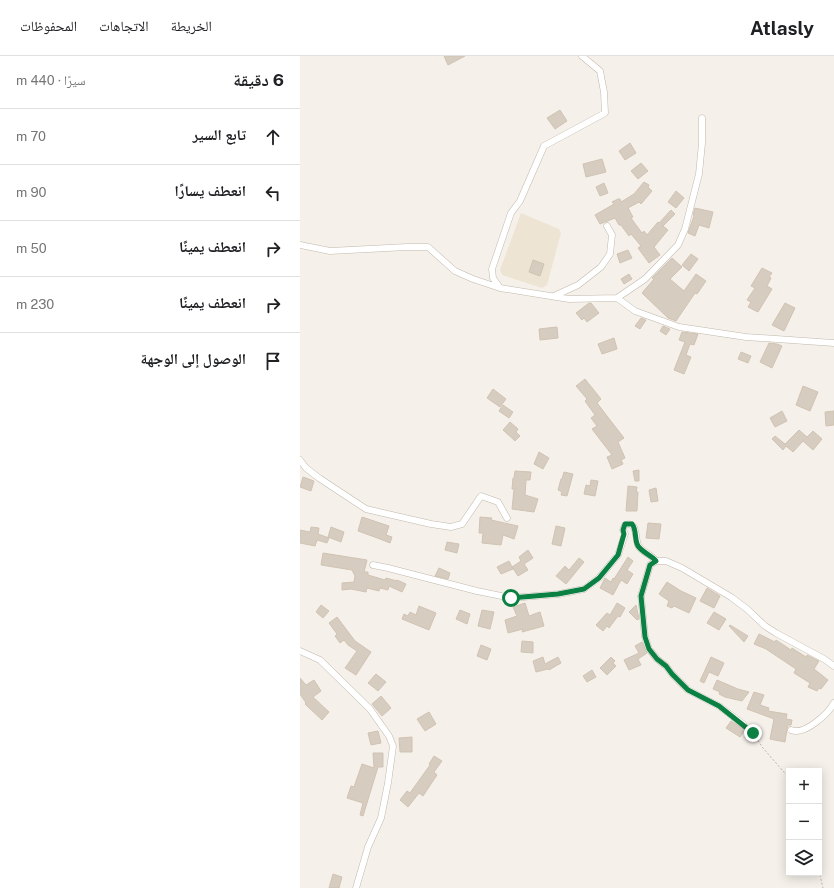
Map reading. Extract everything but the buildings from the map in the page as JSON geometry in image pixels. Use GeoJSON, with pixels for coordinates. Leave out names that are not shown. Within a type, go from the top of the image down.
{"type":"FeatureCollection","features":[{"type":"Feature","properties":{"kind":"street"},"geometry":{"type":"LineString","coordinates":[[500,288],[493,278],[492,269],[511,213],[520,201],[544,146],[605,113],[604,92],[600,71],[582,56]]}},
{"type":"Feature","properties":{"kind":"street"},"geometry":{"type":"LineString","coordinates":[[300,245],[330,251],[428,247],[455,271],[500,288],[569,299],[617,298],[645,279],[678,245],[685,228],[699,174],[702,143],[702,118]]}},
{"type":"Feature","properties":{"kind":"street"},"geometry":{"type":"LineString","coordinates":[[552,296],[578,285],[601,267],[610,254],[612,235],[607,226]]}},
{"type":"Feature","properties":{"kind":"street"},"geometry":{"type":"LineString","coordinates":[[617,298],[635,311],[679,327],[746,337],[834,343]]}},
{"type":"Feature","properties":{"kind":"street"},"geometry":{"type":"LineString","coordinates":[[300,460],[306,468],[319,478],[366,509],[451,528],[462,524],[481,496],[498,502],[508,518]]}},
{"type":"Feature","properties":{"kind":"street"},"geometry":{"type":"LineString","coordinates":[[373,565],[511,598],[558,594],[584,589],[599,578],[618,555],[624,534],[623,530],[625,524],[628,523],[632,524],[634,527],[638,546],[656,561]]}},
{"type":"Feature","properties":{"kind":"street"},"geometry":{"type":"LineString","coordinates":[[743,724],[719,706],[688,690],[649,649],[645,637],[641,596],[650,565],[656,561],[666,560],[708,582],[747,609],[765,626],[834,666]]}},
{"type":"Feature","properties":{"kind":"street"},"geometry":{"type":"LineString","coordinates":[[300,651],[320,660],[370,710],[389,736],[393,746],[381,818],[368,847],[356,888]]}},
{"type":"Feature","properties":{"kind":"street"},"geometry":{"type":"LineString","coordinates":[[791,730],[794,732],[807,728],[824,715],[834,703]]}},
{"type":"Feature","properties":{"kind":"path"},"geometry":{"type":"LineString","coordinates":[[743,724],[753,733],[763,748],[786,775]]}},
{"type":"Feature","properties":{"kind":"path"},"geometry":{"type":"LineString","coordinates":[[820,876],[823,888]]}},
{"type":"Feature","properties":{"kind":"shaded area"},"geometry":{"type":"Polygon","coordinates":[[[521,213],[559,229],[561,233],[547,285],[542,288],[502,275],[500,270],[521,213]]]}},
{"type":"Feature","properties":{"kind":"route"},"geometry":{"type":"LineString","coordinates":[[511,598],[558,594],[584,589],[599,578],[618,555],[622,543],[625,524],[632,524],[638,546],[656,561],[650,565],[641,596],[645,637],[649,649],[688,690],[719,706],[753,733]]}}]}
